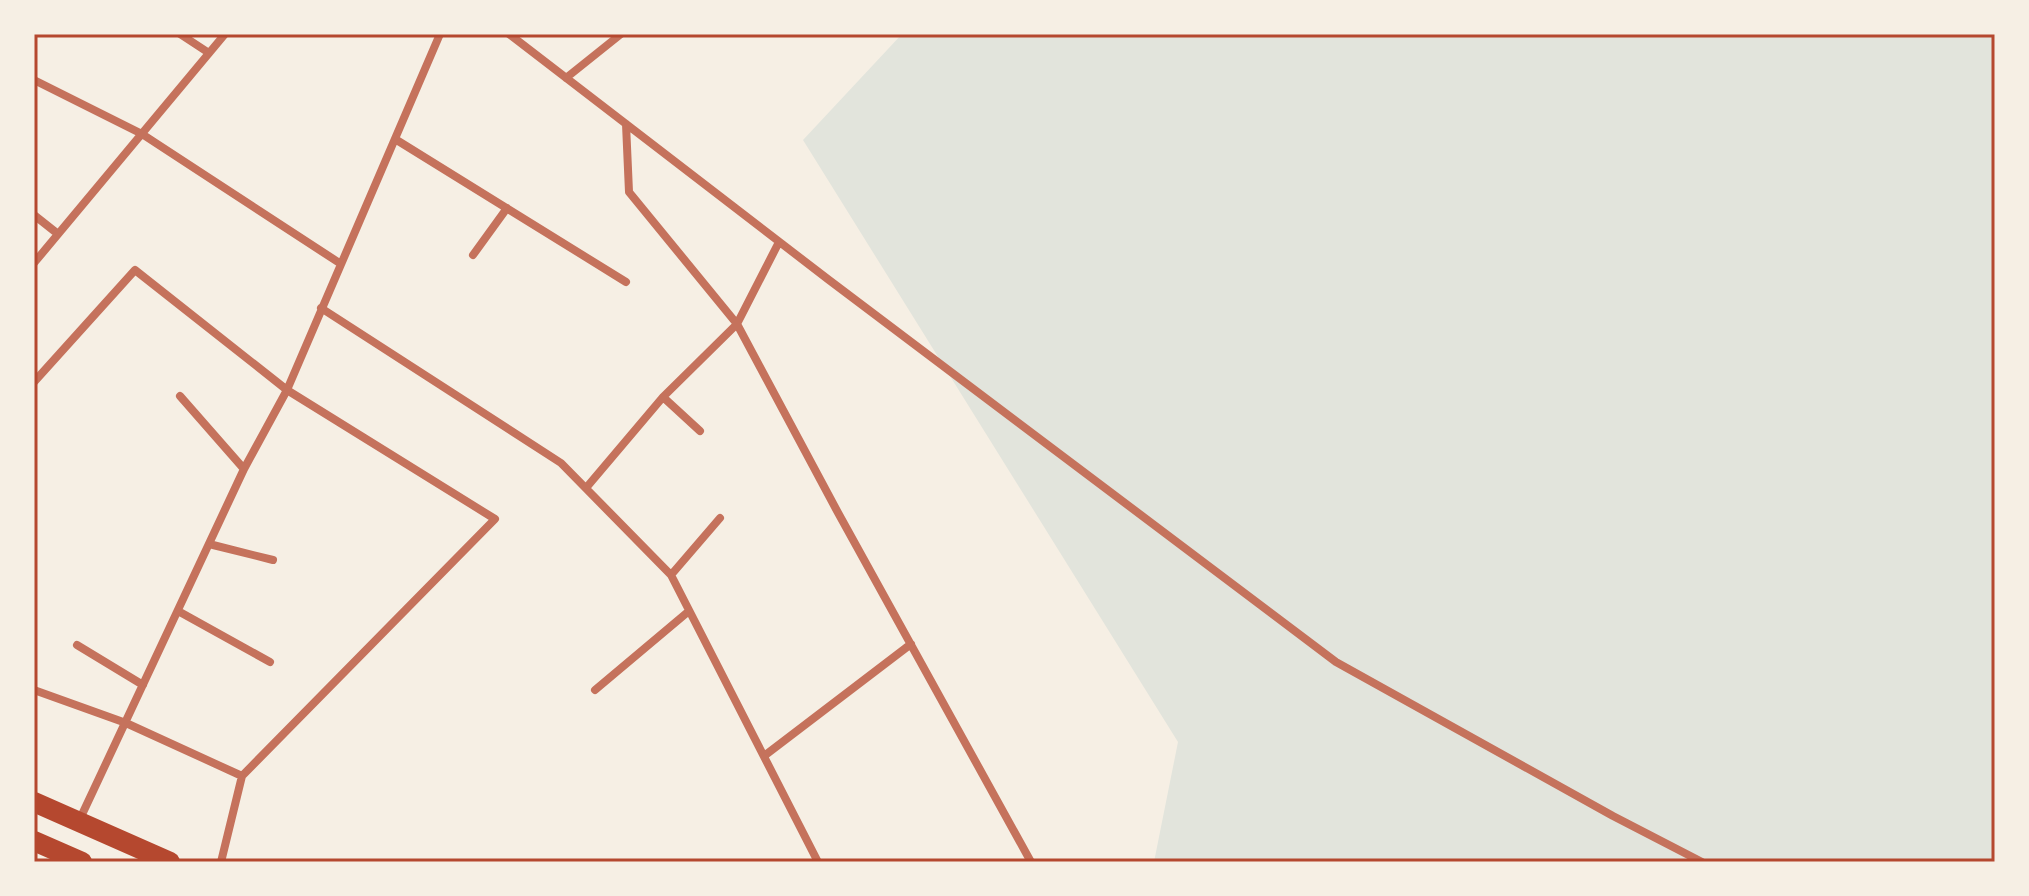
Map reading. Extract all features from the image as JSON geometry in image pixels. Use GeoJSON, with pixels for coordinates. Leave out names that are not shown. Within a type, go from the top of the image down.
{"type":"FeatureCollection","features":[{"type":"Feature","properties":{"kind":"main road"},"geometry":{"type":"LineString","coordinates":[[34,802],[170,862]]}},
{"type":"Feature","properties":{"kind":"main road"},"geometry":{"type":"LineString","coordinates":[[34,841],[82,862]]}},
{"type":"Feature","properties":{"kind":"street"},"geometry":{"type":"LineString","coordinates":[[180,34],[209,53]]}},
{"type":"Feature","properties":{"kind":"street"},"geometry":{"type":"LineString","coordinates":[[34,263],[225,34]]}},
{"type":"Feature","properties":{"kind":"street"},"geometry":{"type":"LineString","coordinates":[[78,822],[244,469],[287,390],[440,34]]}},
{"type":"Feature","properties":{"kind":"street"},"geometry":{"type":"LineString","coordinates":[[509,34],[1336,662],[1702,862]]}},
{"type":"Feature","properties":{"kind":"street"},"geometry":{"type":"LineString","coordinates":[[566,78],[621,34]]}},
{"type":"Feature","properties":{"kind":"street"},"geometry":{"type":"LineString","coordinates":[[34,80],[142,134],[341,264]]}},
{"type":"Feature","properties":{"kind":"street"},"geometry":{"type":"LineString","coordinates":[[626,124],[629,192],[737,324],[1031,862]]}},
{"type":"Feature","properties":{"kind":"street"},"geometry":{"type":"LineString","coordinates":[[395,139],[626,282]]}},
{"type":"Feature","properties":{"kind":"street"},"geometry":{"type":"LineString","coordinates":[[473,255],[507,208]]}},
{"type":"Feature","properties":{"kind":"street"},"geometry":{"type":"LineString","coordinates":[[34,215],[58,234]]}},
{"type":"Feature","properties":{"kind":"street"},"geometry":{"type":"LineString","coordinates":[[586,488],[663,397],[737,324],[779,242]]}},
{"type":"Feature","properties":{"kind":"street"},"geometry":{"type":"LineString","coordinates":[[34,382],[135,270],[287,390],[495,519],[242,776],[221,862]]}},
{"type":"Feature","properties":{"kind":"street"},"geometry":{"type":"LineString","coordinates":[[321,308],[561,463],[671,575],[818,862]]}},
{"type":"Feature","properties":{"kind":"street"},"geometry":{"type":"LineString","coordinates":[[180,396],[244,469]]}},
{"type":"Feature","properties":{"kind":"street"},"geometry":{"type":"LineString","coordinates":[[663,397],[700,431]]}},
{"type":"Feature","properties":{"kind":"street"},"geometry":{"type":"LineString","coordinates":[[671,575],[720,518]]}},
{"type":"Feature","properties":{"kind":"street"},"geometry":{"type":"LineString","coordinates":[[209,544],[273,560]]}},
{"type":"Feature","properties":{"kind":"street"},"geometry":{"type":"LineString","coordinates":[[178,611],[270,662]]}},
{"type":"Feature","properties":{"kind":"street"},"geometry":{"type":"LineString","coordinates":[[595,690],[689,611]]}},
{"type":"Feature","properties":{"kind":"street"},"geometry":{"type":"LineString","coordinates":[[764,756],[911,644]]}},
{"type":"Feature","properties":{"kind":"street"},"geometry":{"type":"LineString","coordinates":[[77,645],[143,685]]}},
{"type":"Feature","properties":{"kind":"street"},"geometry":{"type":"LineString","coordinates":[[34,690],[126,723],[242,776]]}},
{"type":"Feature","properties":{"kind":"shaded area"},"geometry":{"type":"Polygon","coordinates":[[[902,34],[1995,34],[1995,862],[1154,862],[1178,742],[803,140],[902,34]]]}}]}
